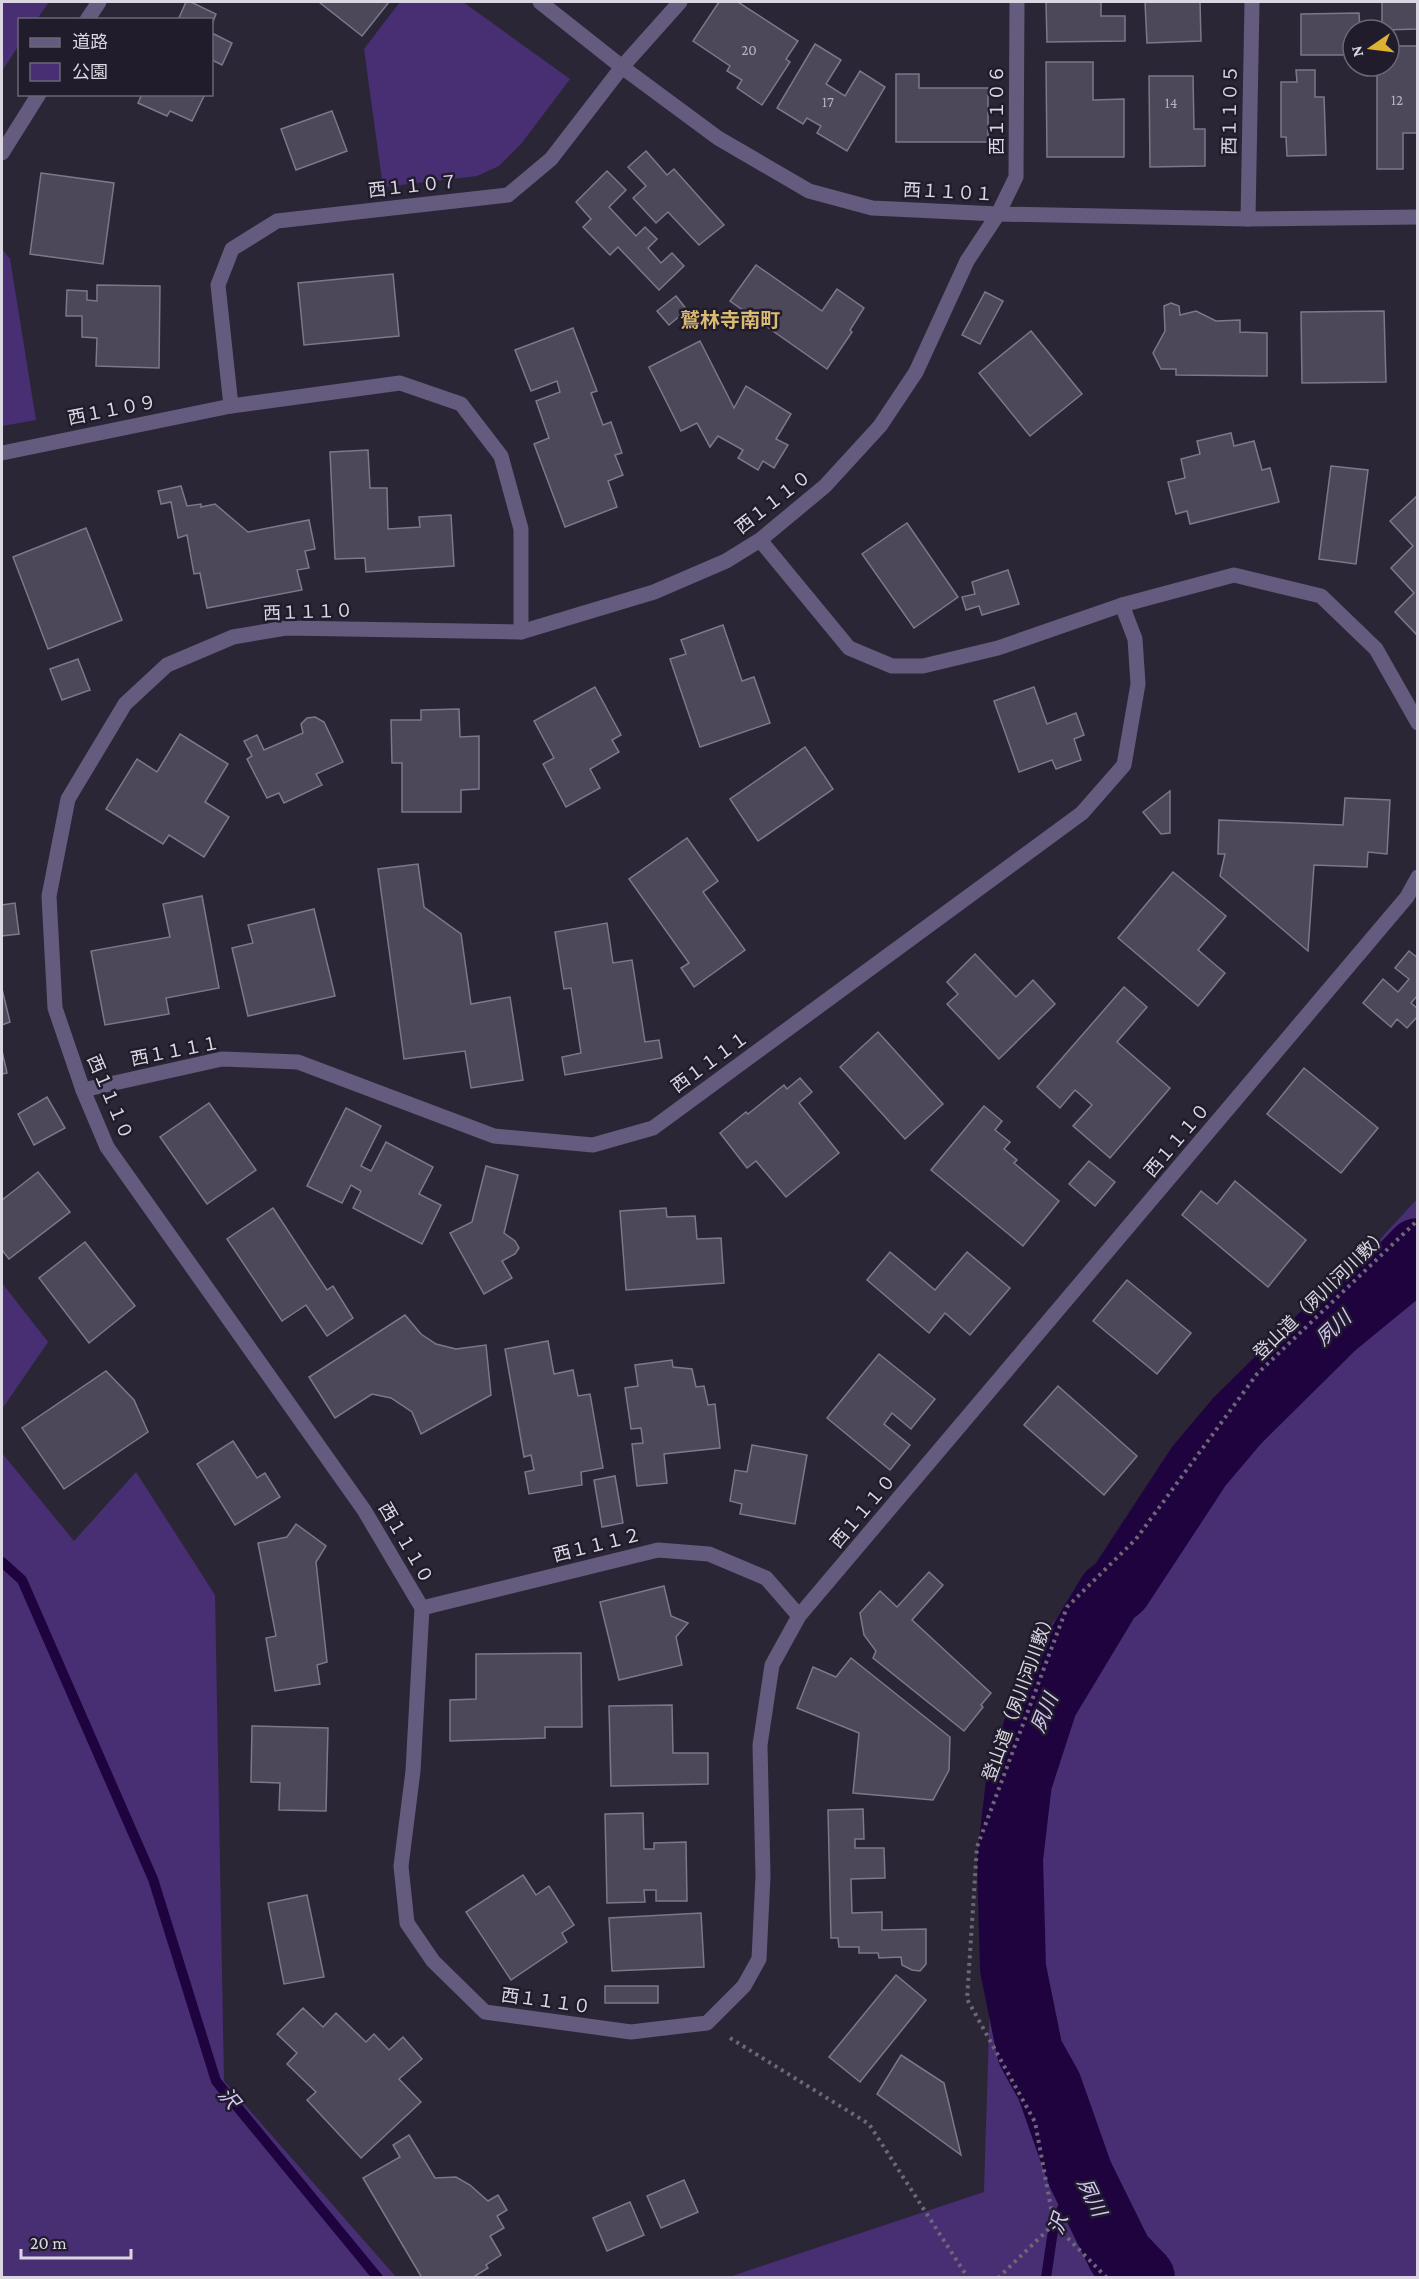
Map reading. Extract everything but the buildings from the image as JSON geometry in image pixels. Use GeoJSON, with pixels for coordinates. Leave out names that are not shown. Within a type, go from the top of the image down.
{"type":"FeatureCollection","features":[{"type":"Feature","properties":{"kind":"street"},"geometry":{"type":"LineString","coordinates":[[88,18],[99,2]]}},
{"type":"Feature","properties":{"kind":"street","name":"西１１０１"},"geometry":{"type":"LineString","coordinates":[[540,2],[622,67],[718,138],[808,191],[872,208],[998,214],[1248,219],[1418,217]]}},
{"type":"Feature","properties":{"kind":"street","name":"西１１０７"},"geometry":{"type":"LineString","coordinates":[[231,406],[218,285],[232,249],[277,221],[508,195],[551,159],[622,67],[680,2]]}},
{"type":"Feature","properties":{"kind":"street","name":"西１１０６"},"geometry":{"type":"LineString","coordinates":[[998,214],[1016,177],[1017,2]]}},
{"type":"Feature","properties":{"kind":"street","name":"西１１０５"},"geometry":{"type":"LineString","coordinates":[[1248,219],[1252,2]]}},
{"type":"Feature","properties":{"kind":"street"},"geometry":{"type":"LineString","coordinates":[[2,153],[38,96]]}},
{"type":"Feature","properties":{"kind":"street","name":"西１１１０"},"geometry":{"type":"LineString","coordinates":[[998,214],[966,261],[916,372],[880,426],[825,486],[760,540],[726,561],[654,592],[521,632],[286,628],[233,637],[167,665],[125,704],[68,799],[49,896],[55,1008],[82,1090],[107,1147],[364,1510],[422,1608],[413,1771],[401,1866],[407,1923],[433,1961],[485,2012],[631,2032],[707,2023],[744,1986],[759,1959],[763,1876],[760,1745],[772,1665],[800,1617],[1407,897],[1418,877]]}},
{"type":"Feature","properties":{"kind":"street","name":"西１１０９"},"geometry":{"type":"LineString","coordinates":[[2,453],[231,406],[400,383],[461,404],[501,456],[521,529],[521,632]]}},
{"type":"Feature","properties":{"kind":"street"},"geometry":{"type":"LineString","coordinates":[[760,540],[849,648],[892,666],[923,666],[998,648],[1122,605],[1234,574],[1321,596],[1376,649],[1418,723]]}},
{"type":"Feature","properties":{"kind":"street","name":"西１１１１"},"geometry":{"type":"LineString","coordinates":[[82,1090],[222,1059],[298,1062],[494,1136],[593,1145],[653,1128],[1082,813],[1124,765],[1138,684],[1135,639],[1122,605]]}},
{"type":"Feature","properties":{"kind":"street","name":"西１１１２"},"geometry":{"type":"LineString","coordinates":[[422,1608],[657,1550],[709,1554],[766,1578],[800,1617]]}},
{"type":"Feature","properties":{"kind":"path","name":"登山道（夙川河川敷）"},"geometry":{"type":"LineString","coordinates":[[1054,2224],[1035,2122],[967,1999],[977,1847],[1067,1607],[1136,1539],[1257,1374],[1418,1220]]}},
{"type":"Feature","properties":{"kind":"path"},"geometry":{"type":"LineString","coordinates":[[707,2023],[868,2124],[968,2277]]}},
{"type":"Feature","properties":{"kind":"path"},"geometry":{"type":"LineString","coordinates":[[998,2277],[1054,2224],[1107,2277]]}},
{"type":"Feature","properties":{"kind":"green space"},"geometry":{"type":"Polygon","coordinates":[[[2,2],[49,2],[38,18],[18,18],[18,47],[2,71],[2,2]]]}},
{"type":"Feature","properties":{"kind":"green space"},"geometry":{"type":"Polygon","coordinates":[[[400,2],[463,2],[570,79],[521,144],[499,166],[477,176],[383,187],[364,49],[400,2]]]}},
{"type":"Feature","properties":{"kind":"green space"},"geometry":{"type":"Polygon","coordinates":[[[2,249],[10,259],[36,420],[2,426],[2,249]]]}},
{"type":"Feature","properties":{"kind":"green space"},"geometry":{"type":"Polygon","coordinates":[[[1417,1199],[1417,2277],[729,2277],[984,2192],[995,1837],[1050,1626],[1121,1543],[1199,1437],[1417,1199]]]}},
{"type":"Feature","properties":{"kind":"green space"},"geometry":{"type":"Polygon","coordinates":[[[2,1283],[48,1342],[2,1409],[2,1283]]]}},
{"type":"Feature","properties":{"kind":"green space"},"geometry":{"type":"Polygon","coordinates":[[[2,1453],[74,1541],[136,1472],[215,1595],[224,2081],[396,2277],[2,2277],[2,1453]]]}},
{"type":"Feature","properties":{"kind":"waterway","name":"夙川"},"geometry":{"type":"LineString","coordinates":[[1142,2278],[1120,2255],[1080,2174],[1049,2086],[1030,2052],[1013,1968],[1010,1859],[1019,1782],[1045,1702],[1110,1594],[1119,1588],[1199,1466],[1237,1421],[1333,1326],[1394,1276],[1418,1251]]}},
{"type":"Feature","properties":{"kind":"waterway","name":"沢"},"geometry":{"type":"LineString","coordinates":[[2,1562],[22,1580],[153,1879],[216,2081],[378,2278]]}},
{"type":"Feature","properties":{"kind":"waterway","name":"沢"},"geometry":{"type":"LineString","coordinates":[[1046,2278],[1054,2224],[1080,2174]]}},
{"type":"Feature","properties":{"kind":"district","name":"鷲林寺南町"},"geometry":{"type":"Point","coordinates":[730,320]}}]}
